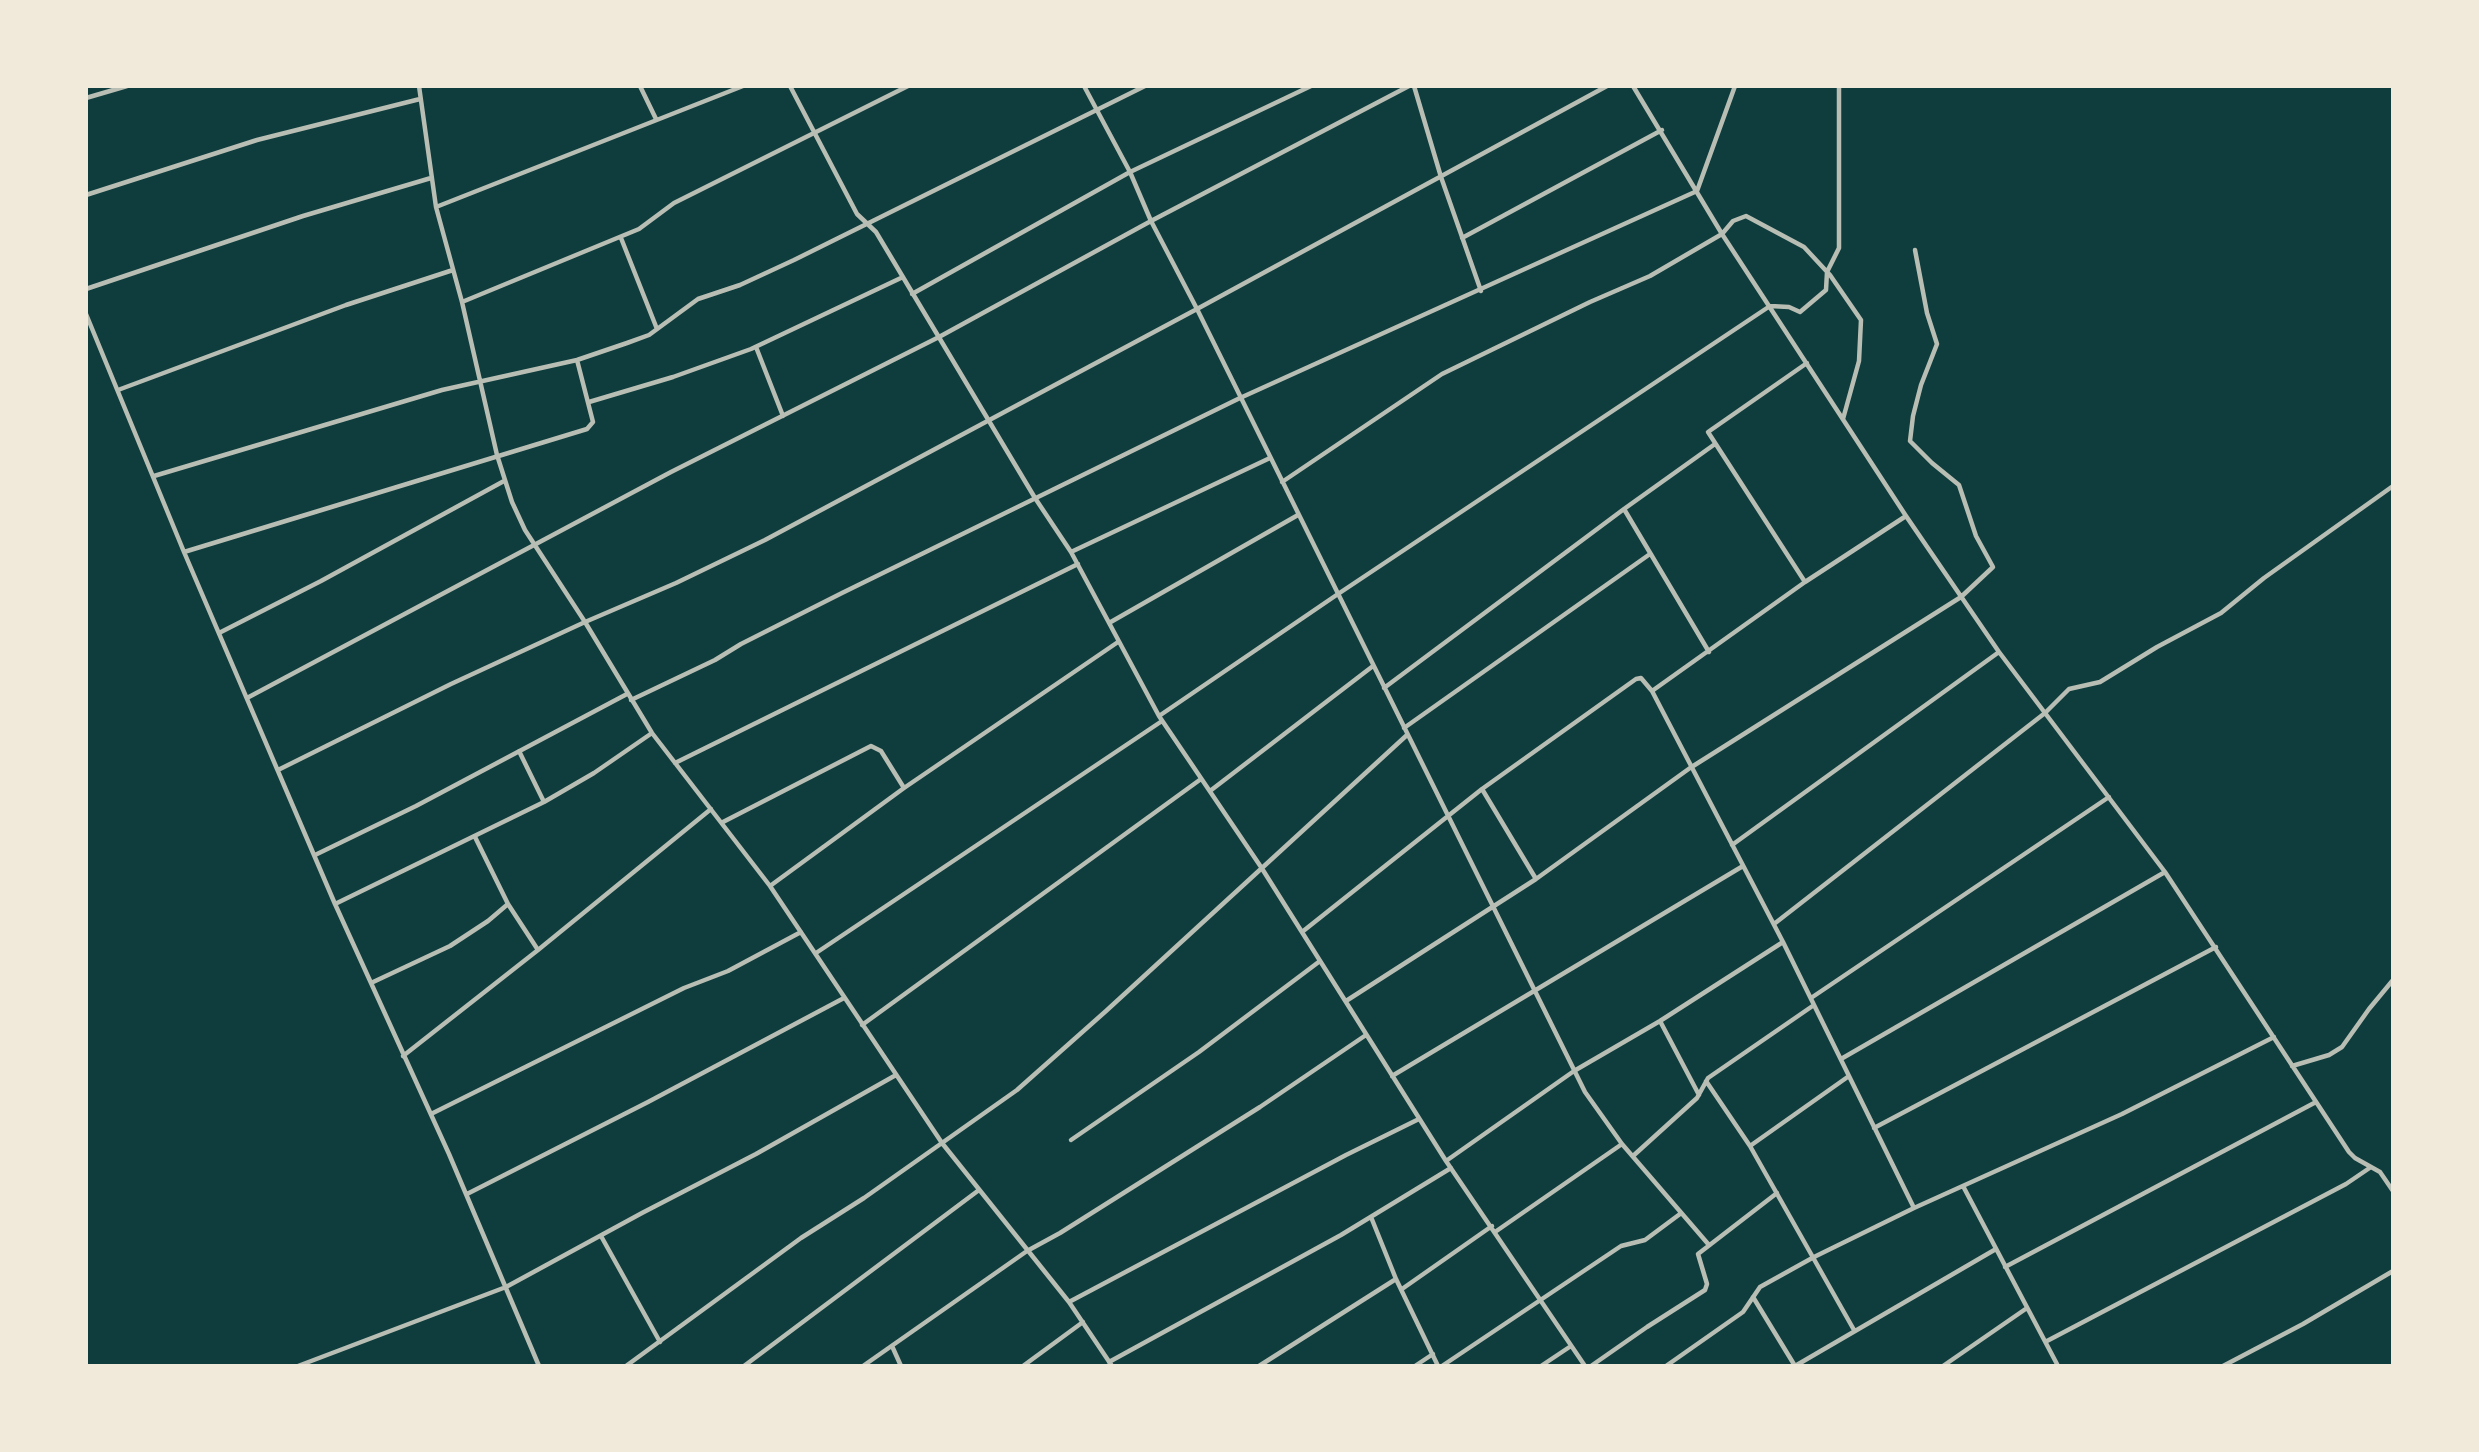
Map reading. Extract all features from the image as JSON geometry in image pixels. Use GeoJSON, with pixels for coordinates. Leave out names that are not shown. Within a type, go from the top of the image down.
{"type":"FeatureCollection","features":[{"type":"Feature","properties":{"kind":"street"},"geometry":{"type":"LineString","coordinates":[[86,98],[127,86]]}},
{"type":"Feature","properties":{"kind":"street"},"geometry":{"type":"LineString","coordinates":[[419,86],[436,208],[463,302],[497,455],[518,516],[652,733],[770,886],[942,1143],[1069,1302],[1111,1364],[1371,1217],[1451,1168]]}},
{"type":"Feature","properties":{"kind":"street"},"geometry":{"type":"LineString","coordinates":[[640,86],[656,119]]}},
{"type":"Feature","properties":{"kind":"street"},"geometry":{"type":"LineString","coordinates":[[436,208],[743,86]]}},
{"type":"Feature","properties":{"kind":"street"},"geometry":{"type":"LineString","coordinates":[[790,86],[857,214],[876,233],[1035,498],[1071,552],[1161,718],[1261,867],[1446,1161],[1585,1366]]}},
{"type":"Feature","properties":{"kind":"street"},"geometry":{"type":"LineString","coordinates":[[463,302],[639,229],[674,203],[908,86]]}},
{"type":"Feature","properties":{"kind":"street"},"geometry":{"type":"LineString","coordinates":[[1084,86],[1130,172],[1297,515],[1574,1071],[1596,1110],[1622,1144],[1709,1245]]}},
{"type":"Feature","properties":{"kind":"street"},"geometry":{"type":"LineString","coordinates":[[153,476],[442,390],[577,360],[627,343],[657,329],[698,299],[740,285],[1145,86]]}},
{"type":"Feature","properties":{"kind":"street"},"geometry":{"type":"LineString","coordinates":[[912,294],[1130,172],[1311,86]]}},
{"type":"Feature","properties":{"kind":"street"},"geometry":{"type":"LineString","coordinates":[[247,698],[671,472],[939,337],[1152,221],[1412,86],[1481,290]]}},
{"type":"Feature","properties":{"kind":"street"},"geometry":{"type":"LineString","coordinates":[[278,769],[451,684],[765,540],[1607,86]]}},
{"type":"Feature","properties":{"kind":"street"},"geometry":{"type":"LineString","coordinates":[[1633,86],[1662,130],[1722,234],[1998,652],[2165,872],[2350,1152],[2380,1172],[2393,1191]]}},
{"type":"Feature","properties":{"kind":"street"},"geometry":{"type":"LineString","coordinates":[[631,701],[1240,398],[1697,191],[1735,86]]}},
{"type":"Feature","properties":{"kind":"street"},"geometry":{"type":"LineString","coordinates":[[816,953],[1338,594],[1770,306],[1789,307],[1800,312],[1826,289],[1828,272],[1839,248],[1839,86]]}},
{"type":"Feature","properties":{"kind":"street"},"geometry":{"type":"LineString","coordinates":[[86,195],[257,140],[420,99]]}},
{"type":"Feature","properties":{"kind":"street"},"geometry":{"type":"LineString","coordinates":[[1462,238],[1662,130]]}},
{"type":"Feature","properties":{"kind":"street"},"geometry":{"type":"LineString","coordinates":[[86,289],[290,220],[431,178]]}},
{"type":"Feature","properties":{"kind":"street"},"geometry":{"type":"LineString","coordinates":[[1282,482],[1442,374],[1650,276],[1722,234],[1733,221],[1746,215],[1804,247],[1828,272],[1861,320],[1859,361],[1843,419]]}},
{"type":"Feature","properties":{"kind":"street"},"geometry":{"type":"LineString","coordinates":[[621,237],[657,329]]}},
{"type":"Feature","properties":{"kind":"street"},"geometry":{"type":"LineString","coordinates":[[1346,1001],[1536,879],[1690,768],[1961,597],[1993,567],[1976,536],[1959,485],[1910,441],[1913,416],[1937,344],[1927,313],[1915,250]]}},
{"type":"Feature","properties":{"kind":"street"},"geometry":{"type":"LineString","coordinates":[[118,390],[311,318],[453,270]]}},
{"type":"Feature","properties":{"kind":"street"},"geometry":{"type":"LineString","coordinates":[[588,402],[673,377],[756,347],[903,277]]}},
{"type":"Feature","properties":{"kind":"street"},"geometry":{"type":"LineString","coordinates":[[86,314],[184,552],[335,904],[467,1194],[539,1366]]}},
{"type":"Feature","properties":{"kind":"street"},"geometry":{"type":"LineString","coordinates":[[756,347],[783,416]]}},
{"type":"Feature","properties":{"kind":"street"},"geometry":{"type":"LineString","coordinates":[[184,552],[592,426],[577,360]]}},
{"type":"Feature","properties":{"kind":"street"},"geometry":{"type":"LineString","coordinates":[[1805,582],[1708,432],[1807,363]]}},
{"type":"Feature","properties":{"kind":"street"},"geometry":{"type":"LineString","coordinates":[[1384,688],[1715,444]]}},
{"type":"Feature","properties":{"kind":"street"},"geometry":{"type":"LineString","coordinates":[[1071,552],[1270,458]]}},
{"type":"Feature","properties":{"kind":"street"},"geometry":{"type":"LineString","coordinates":[[219,633],[321,581],[504,481]]}},
{"type":"Feature","properties":{"kind":"street"},"geometry":{"type":"LineString","coordinates":[[1774,924],[2045,713],[2069,688],[2100,682],[2157,647],[2221,613],[2264,578],[2393,486]]}},
{"type":"Feature","properties":{"kind":"street"},"geometry":{"type":"LineString","coordinates":[[1624,509],[1709,652]]}},
{"type":"Feature","properties":{"kind":"street"},"geometry":{"type":"LineString","coordinates":[[1109,623],[1297,515]]}},
{"type":"Feature","properties":{"kind":"street"},"geometry":{"type":"LineString","coordinates":[[1651,691],[1805,582],[1906,516]]}},
{"type":"Feature","properties":{"kind":"street"},"geometry":{"type":"LineString","coordinates":[[1404,728],[1650,554]]}},
{"type":"Feature","properties":{"kind":"street"},"geometry":{"type":"LineString","coordinates":[[675,763],[1078,564]]}},
{"type":"Feature","properties":{"kind":"street"},"geometry":{"type":"LineString","coordinates":[[770,886],[904,788],[1118,642]]}},
{"type":"Feature","properties":{"kind":"street"},"geometry":{"type":"LineString","coordinates":[[1732,845],[1998,652]]}},
{"type":"Feature","properties":{"kind":"street"},"geometry":{"type":"LineString","coordinates":[[1209,791],[1373,666]]}},
{"type":"Feature","properties":{"kind":"street"},"geometry":{"type":"LineString","coordinates":[[1302,932],[1482,789],[1640,678],[1651,691],[1774,924],[1914,1208]]}},
{"type":"Feature","properties":{"kind":"street"},"geometry":{"type":"LineString","coordinates":[[315,855],[627,694]]}},
{"type":"Feature","properties":{"kind":"street"},"geometry":{"type":"LineString","coordinates":[[335,904],[544,802],[594,773],[652,733]]}},
{"type":"Feature","properties":{"kind":"street"},"geometry":{"type":"LineString","coordinates":[[626,1366],[801,1238],[864,1198],[1017,1090],[1407,735]]}},
{"type":"Feature","properties":{"kind":"street"},"geometry":{"type":"LineString","coordinates":[[723,822],[871,746],[881,751],[904,788]]}},
{"type":"Feature","properties":{"kind":"street"},"geometry":{"type":"LineString","coordinates":[[519,751],[544,802]]}},
{"type":"Feature","properties":{"kind":"street"},"geometry":{"type":"LineString","coordinates":[[862,1025],[1201,779]]}},
{"type":"Feature","properties":{"kind":"street"},"geometry":{"type":"LineString","coordinates":[[1482,789],[1536,879]]}},
{"type":"Feature","properties":{"kind":"street"},"geometry":{"type":"LineString","coordinates":[[1811,998],[2109,797]]}},
{"type":"Feature","properties":{"kind":"street"},"geometry":{"type":"LineString","coordinates":[[403,1056],[711,809]]}},
{"type":"Feature","properties":{"kind":"street"},"geometry":{"type":"LineString","coordinates":[[475,837],[508,904],[538,950]]}},
{"type":"Feature","properties":{"kind":"street"},"geometry":{"type":"LineString","coordinates":[[1392,1076],[1743,866]]}},
{"type":"Feature","properties":{"kind":"street"},"geometry":{"type":"LineString","coordinates":[[1841,1059],[2165,872]]}},
{"type":"Feature","properties":{"kind":"street"},"geometry":{"type":"LineString","coordinates":[[371,983],[450,946],[508,904]]}},
{"type":"Feature","properties":{"kind":"street"},"geometry":{"type":"LineString","coordinates":[[431,1114],[684,988],[728,971],[801,932]]}},
{"type":"Feature","properties":{"kind":"street"},"geometry":{"type":"LineString","coordinates":[[1446,1161],[1574,1071],[1660,1021],[1783,942]]}},
{"type":"Feature","properties":{"kind":"street"},"geometry":{"type":"LineString","coordinates":[[1874,1128],[2216,947]]}},
{"type":"Feature","properties":{"kind":"street"},"geometry":{"type":"LineString","coordinates":[[1072,1140],[1199,1052],[1320,961]]}},
{"type":"Feature","properties":{"kind":"street"},"geometry":{"type":"LineString","coordinates":[[2292,1066],[2329,1055],[2342,1047],[2393,980]]}},
{"type":"Feature","properties":{"kind":"street"},"geometry":{"type":"LineString","coordinates":[[467,1194],[844,998]]}},
{"type":"Feature","properties":{"kind":"street"},"geometry":{"type":"LineString","coordinates":[[1633,1156],[1699,1096],[1706,1081],[1814,1005]]}},
{"type":"Feature","properties":{"kind":"street"},"geometry":{"type":"LineString","coordinates":[[1660,1021],[1699,1096]]}},
{"type":"Feature","properties":{"kind":"street"},"geometry":{"type":"LineString","coordinates":[[863,1366],[1027,1251],[1260,1107],[1366,1035]]}},
{"type":"Feature","properties":{"kind":"street"},"geometry":{"type":"LineString","coordinates":[[1666,1366],[1743,1312],[1766,1283],[1814,1257],[1914,1208],[2122,1114],[2274,1037]]}},
{"type":"Feature","properties":{"kind":"street"},"geometry":{"type":"LineString","coordinates":[[298,1366],[506,1287],[756,1154],[896,1075]]}},
{"type":"Feature","properties":{"kind":"street"},"geometry":{"type":"LineString","coordinates":[[1750,1146],[1849,1076]]}},
{"type":"Feature","properties":{"kind":"street"},"geometry":{"type":"LineString","coordinates":[[1706,1081],[1750,1146],[1854,1330]]}},
{"type":"Feature","properties":{"kind":"street"},"geometry":{"type":"LineString","coordinates":[[2005,1267],[2316,1102]]}},
{"type":"Feature","properties":{"kind":"street"},"geometry":{"type":"LineString","coordinates":[[1069,1302],[1419,1119]]}},
{"type":"Feature","properties":{"kind":"street"},"geometry":{"type":"LineString","coordinates":[[1402,1289],[1622,1144]]}},
{"type":"Feature","properties":{"kind":"street"},"geometry":{"type":"LineString","coordinates":[[2047,1342],[2346,1184],[2371,1167]]}},
{"type":"Feature","properties":{"kind":"street"},"geometry":{"type":"LineString","coordinates":[[1963,1186],[2058,1366]]}},
{"type":"Feature","properties":{"kind":"street"},"geometry":{"type":"LineString","coordinates":[[744,1366],[979,1190]]}},
{"type":"Feature","properties":{"kind":"street"},"geometry":{"type":"LineString","coordinates":[[1591,1366],[1705,1290],[1707,1284],[1698,1254],[1777,1193]]}},
{"type":"Feature","properties":{"kind":"street"},"geometry":{"type":"LineString","coordinates":[[1371,1217],[1396,1279],[1440,1366],[1488,1337],[1539,1299],[1621,1246],[1645,1240],[1681,1214]]}},
{"type":"Feature","properties":{"kind":"street"},"geometry":{"type":"LineString","coordinates":[[601,1236],[660,1342]]}},
{"type":"Feature","properties":{"kind":"street"},"geometry":{"type":"LineString","coordinates":[[1753,1297],[1795,1366],[1996,1250]]}},
{"type":"Feature","properties":{"kind":"street"},"geometry":{"type":"LineString","coordinates":[[2223,1366],[2303,1324],[2393,1271]]}},
{"type":"Feature","properties":{"kind":"street"},"geometry":{"type":"LineString","coordinates":[[1259,1366],[1396,1279]]}},
{"type":"Feature","properties":{"kind":"street"},"geometry":{"type":"LineString","coordinates":[[1942,1366],[2027,1308]]}},
{"type":"Feature","properties":{"kind":"street"},"geometry":{"type":"LineString","coordinates":[[1023,1366],[1083,1322]]}},
{"type":"Feature","properties":{"kind":"street"},"geometry":{"type":"LineString","coordinates":[[892,1346],[901,1366]]}},
{"type":"Feature","properties":{"kind":"street"},"geometry":{"type":"LineString","coordinates":[[1541,1366],[1571,1346]]}},
{"type":"Feature","properties":{"kind":"street"},"geometry":{"type":"LineString","coordinates":[[1415,1366],[1433,1354]]}}]}
